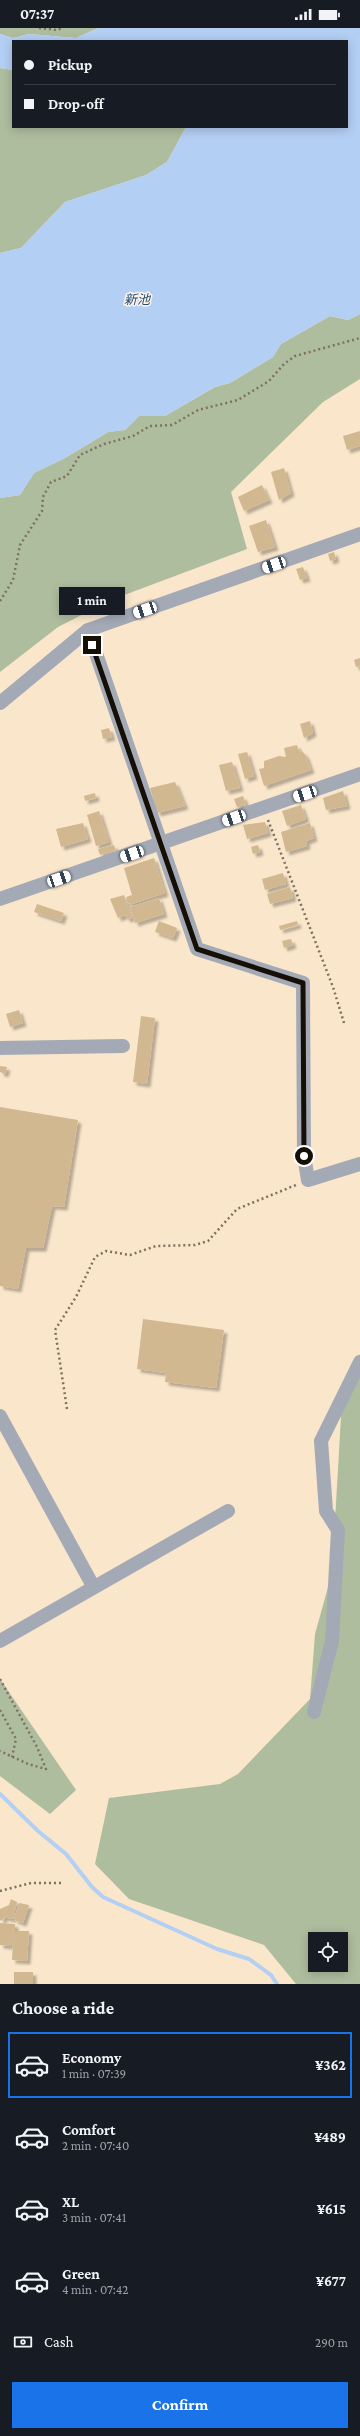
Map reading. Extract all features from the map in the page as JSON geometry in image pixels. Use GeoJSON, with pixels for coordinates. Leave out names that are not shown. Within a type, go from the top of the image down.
{"type":"FeatureCollection","features":[{"type":"Feature","properties":{"kind":"street"},"geometry":{"type":"LineString","coordinates":[[0,703],[88,630],[360,534]]}},
{"type":"Feature","properties":{"kind":"street"},"geometry":{"type":"LineString","coordinates":[[88,630],[197,949],[303,983],[304,1156],[308,1180],[360,1164]]}},
{"type":"Feature","properties":{"kind":"street"},"geometry":{"type":"LineString","coordinates":[[0,899],[360,774]]}},
{"type":"Feature","properties":{"kind":"street"},"geometry":{"type":"LineString","coordinates":[[0,1048],[123,1046]]}},
{"type":"Feature","properties":{"kind":"street"},"geometry":{"type":"LineString","coordinates":[[314,1712],[332,1641],[338,1530],[326,1511],[321,1441],[360,1362]]}},
{"type":"Feature","properties":{"kind":"street"},"geometry":{"type":"LineString","coordinates":[[0,1416],[93,1586]]}},
{"type":"Feature","properties":{"kind":"street"},"geometry":{"type":"LineString","coordinates":[[0,1641],[93,1586],[228,1510]]}},
{"type":"Feature","properties":{"kind":"path"},"geometry":{"type":"LineString","coordinates":[[39,28],[62,28]]}},
{"type":"Feature","properties":{"kind":"path"},"geometry":{"type":"LineString","coordinates":[[0,601],[13,580],[20,545],[42,511],[43,497],[51,482],[67,476],[80,455],[104,444],[133,436],[150,426],[172,425],[198,410],[238,400],[269,381],[284,364],[295,356],[360,338]]}},
{"type":"Feature","properties":{"kind":"path"},"geometry":{"type":"LineString","coordinates":[[264,808],[332,987],[344,1023]]}},
{"type":"Feature","properties":{"kind":"path"},"geometry":{"type":"LineString","coordinates":[[66,1409],[55,1330],[76,1297],[95,1257],[106,1251],[130,1255],[156,1246],[195,1244],[208,1241],[237,1209],[308,1180]]}},
{"type":"Feature","properties":{"kind":"path"},"geometry":{"type":"LineString","coordinates":[[0,1679],[37,1748],[46,1769],[12,1757],[0,1751]]}},
{"type":"Feature","properties":{"kind":"path"},"geometry":{"type":"LineString","coordinates":[[0,1710],[16,1739],[12,1757]]}},
{"type":"Feature","properties":{"kind":"path"},"geometry":{"type":"LineString","coordinates":[[0,1891],[31,1883],[64,1883]]}},
{"type":"Feature","properties":{"kind":"green space"},"geometry":{"type":"Polygon","coordinates":[[[0,28],[98,28],[76,38],[29,34],[13,38],[0,34],[0,28]]]}},
{"type":"Feature","properties":{"kind":"green space"},"geometry":{"type":"Polygon","coordinates":[[[0,68],[12,70],[12,128],[185,128],[167,162],[146,175],[65,202],[21,248],[0,253],[0,68]]]}},
{"type":"Feature","properties":{"kind":"green space"},"geometry":{"type":"Polygon","coordinates":[[[360,314],[360,379],[323,402],[231,492],[247,549],[111,600],[58,627],[0,672],[0,498],[20,495],[34,473],[65,458],[108,432],[125,430],[139,416],[165,416],[215,387],[230,383],[273,357],[281,344],[330,316],[348,320],[360,314]]]}},
{"type":"Feature","properties":{"kind":"green space"},"geometry":{"type":"Polygon","coordinates":[[[360,1354],[360,1984],[296,1984],[264,1945],[129,1899],[95,1864],[109,1798],[220,1784],[238,1774],[310,1699],[315,1634],[332,1573],[343,1382],[360,1354]]]}},
{"type":"Feature","properties":{"kind":"green space"},"geometry":{"type":"Polygon","coordinates":[[[0,1679],[76,1790],[50,1814],[0,1776],[0,1679]]]}},
{"type":"Feature","properties":{"kind":"water","name":"新池"},"geometry":{"type":"Polygon","coordinates":[[[98,28],[360,28],[360,314],[348,320],[330,316],[281,344],[273,357],[230,383],[215,387],[165,416],[139,416],[125,430],[108,432],[65,458],[34,473],[20,495],[0,498],[0,253],[21,248],[65,202],[146,175],[167,162],[185,128],[348,128],[348,40],[12,40],[12,70],[0,68],[0,34],[13,38],[29,34],[76,38],[98,28]]]}},
{"type":"Feature","properties":{"kind":"building"},"geometry":{"type":"Polygon","coordinates":[[[360,431],[360,446],[347,450],[343,436],[360,431]]]}},
{"type":"Feature","properties":{"kind":"building"},"geometry":{"type":"Polygon","coordinates":[[[284,468],[291,493],[279,500],[271,472],[284,468]]]}},
{"type":"Feature","properties":{"kind":"building"},"geometry":{"type":"Polygon","coordinates":[[[262,485],[269,500],[244,511],[238,497],[262,485]]]}},
{"type":"Feature","properties":{"kind":"building"},"geometry":{"type":"Polygon","coordinates":[[[266,520],[275,547],[258,552],[249,526],[266,520]]]}},
{"type":"Feature","properties":{"kind":"building"},"geometry":{"type":"Polygon","coordinates":[[[334,552],[336,559],[330,561],[328,554],[334,552]]]}},
{"type":"Feature","properties":{"kind":"building"},"geometry":{"type":"Polygon","coordinates":[[[303,567],[307,578],[300,580],[296,569],[303,567]]]}},
{"type":"Feature","properties":{"kind":"building"},"geometry":{"type":"Polygon","coordinates":[[[360,658],[360,666],[356,667],[354,660],[360,658]]]}},
{"type":"Feature","properties":{"kind":"building"},"geometry":{"type":"Polygon","coordinates":[[[310,721],[313,733],[304,738],[300,724],[310,721]]]}},
{"type":"Feature","properties":{"kind":"building"},"geometry":{"type":"Polygon","coordinates":[[[109,728],[112,737],[103,739],[101,730],[109,728]]]}},
{"type":"Feature","properties":{"kind":"building"},"geometry":{"type":"Polygon","coordinates":[[[297,745],[299,752],[302,751],[306,756],[311,770],[264,786],[259,769],[264,768],[264,761],[279,756],[286,757],[284,748],[297,745]]]}},
{"type":"Feature","properties":{"kind":"building"},"geometry":{"type":"Polygon","coordinates":[[[247,752],[254,776],[245,779],[238,754],[247,752]]]}},
{"type":"Feature","properties":{"kind":"building"},"geometry":{"type":"Polygon","coordinates":[[[232,762],[240,788],[226,791],[219,765],[232,762]]]}},
{"type":"Feature","properties":{"kind":"building"},"geometry":{"type":"Polygon","coordinates":[[[175,782],[185,806],[157,813],[150,788],[175,782]]]}},
{"type":"Feature","properties":{"kind":"building"},"geometry":{"type":"Polygon","coordinates":[[[343,791],[347,806],[326,810],[323,798],[343,791]]]}},
{"type":"Feature","properties":{"kind":"building"},"geometry":{"type":"Polygon","coordinates":[[[95,793],[96,798],[85,801],[84,796],[95,793]]]}},
{"type":"Feature","properties":{"kind":"building"},"geometry":{"type":"Polygon","coordinates":[[[243,796],[246,805],[237,807],[234,799],[243,796]]]}},
{"type":"Feature","properties":{"kind":"building"},"geometry":{"type":"Polygon","coordinates":[[[301,805],[306,819],[287,826],[282,811],[301,805]]]}},
{"type":"Feature","properties":{"kind":"building"},"geometry":{"type":"Polygon","coordinates":[[[99,811],[109,842],[96,846],[87,815],[99,811]]]}},
{"type":"Feature","properties":{"kind":"building"},"geometry":{"type":"Polygon","coordinates":[[[265,822],[268,833],[247,839],[243,825],[265,822]]]}},
{"type":"Feature","properties":{"kind":"building"},"geometry":{"type":"Polygon","coordinates":[[[83,823],[88,839],[61,847],[56,829],[83,823]]]}},
{"type":"Feature","properties":{"kind":"building"},"geometry":{"type":"Polygon","coordinates":[[[310,823],[314,838],[306,841],[307,846],[286,852],[281,832],[310,823]]]}},
{"type":"Feature","properties":{"kind":"building"},"geometry":{"type":"Polygon","coordinates":[[[114,845],[116,851],[100,855],[98,849],[114,845]]]}},
{"type":"Feature","properties":{"kind":"building"},"geometry":{"type":"Polygon","coordinates":[[[258,845],[260,852],[253,854],[251,847],[258,845]]]}},
{"type":"Feature","properties":{"kind":"building"},"geometry":{"type":"Polygon","coordinates":[[[154,858],[165,893],[132,904],[128,903],[126,897],[132,895],[124,868],[154,858]]]}},
{"type":"Feature","properties":{"kind":"building"},"geometry":{"type":"Polygon","coordinates":[[[283,873],[286,884],[265,890],[262,879],[283,873]]]}},
{"type":"Feature","properties":{"kind":"building"},"geometry":{"type":"Polygon","coordinates":[[[290,887],[293,898],[270,904],[267,894],[290,887]]]}},
{"type":"Feature","properties":{"kind":"building"},"geometry":{"type":"Polygon","coordinates":[[[124,895],[132,918],[127,919],[125,915],[118,918],[110,899],[124,895]]]}},
{"type":"Feature","properties":{"kind":"building"},"geometry":{"type":"Polygon","coordinates":[[[159,898],[164,914],[135,923],[130,907],[159,898]]]}},
{"type":"Feature","properties":{"kind":"building"},"geometry":{"type":"Polygon","coordinates":[[[37,904],[64,913],[61,921],[34,912],[37,904]]]}},
{"type":"Feature","properties":{"kind":"building"},"geometry":{"type":"Polygon","coordinates":[[[159,921],[177,928],[173,938],[155,932],[159,921]]]}},
{"type":"Feature","properties":{"kind":"building"},"geometry":{"type":"Polygon","coordinates":[[[297,921],[298,925],[280,930],[279,926],[297,921]]]}},
{"type":"Feature","properties":{"kind":"building"},"geometry":{"type":"Polygon","coordinates":[[[291,939],[293,945],[284,948],[282,941],[291,939]]]}},
{"type":"Feature","properties":{"kind":"building"},"geometry":{"type":"Polygon","coordinates":[[[19,1010],[23,1023],[10,1027],[6,1014],[19,1010]]]}},
{"type":"Feature","properties":{"kind":"building"},"geometry":{"type":"Polygon","coordinates":[[[141,1016],[155,1018],[147,1084],[133,1082],[141,1016]]]}},
{"type":"Feature","properties":{"kind":"building"},"geometry":{"type":"Polygon","coordinates":[[[0,1066],[7,1067],[5,1074],[0,1072],[0,1066]]]}},
{"type":"Feature","properties":{"kind":"building"},"geometry":{"type":"Polygon","coordinates":[[[0,1107],[78,1120],[64,1207],[52,1206],[43,1248],[26,1248],[18,1289],[0,1286],[0,1107]]]}},
{"type":"Feature","properties":{"kind":"building"},"geometry":{"type":"Polygon","coordinates":[[[143,1319],[224,1330],[216,1388],[165,1382],[166,1373],[137,1369],[143,1319]]]}},
{"type":"Feature","properties":{"kind":"building"},"geometry":{"type":"Polygon","coordinates":[[[11,1899],[17,1902],[13,1919],[4,1917],[2,1921],[0,1920],[0,1909],[9,1905],[11,1899]]]}},
{"type":"Feature","properties":{"kind":"building"},"geometry":{"type":"Polygon","coordinates":[[[19,1903],[29,1905],[23,1923],[14,1920],[19,1903]]]}},
{"type":"Feature","properties":{"kind":"building"},"geometry":{"type":"Polygon","coordinates":[[[0,1923],[15,1924],[15,1931],[29,1931],[27,1961],[12,1960],[13,1942],[10,1946],[0,1945],[0,1923]]]}},
{"type":"Feature","properties":{"kind":"building"},"geometry":{"type":"Polygon","coordinates":[[[14,1972],[33,1972],[33,1984],[14,1984],[14,1972]]]}},
{"type":"Feature","properties":{"kind":"waterway"},"geometry":{"type":"LineString","coordinates":[[0,1794],[38,1831],[66,1854],[92,1887],[103,1897],[217,1949],[249,1959],[271,1975],[277,1984]]}},
{"type":"Feature","properties":{"kind":"route"},"geometry":{"type":"LineString","coordinates":[[92,645],[197,949],[303,983],[304,1156]]}}]}
